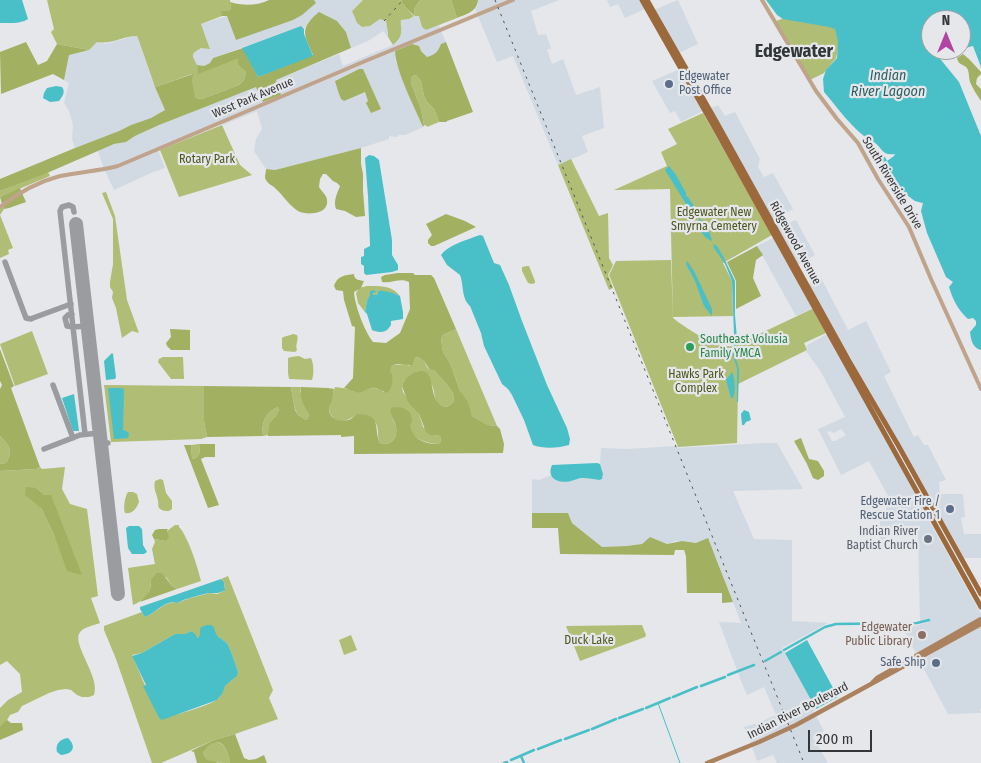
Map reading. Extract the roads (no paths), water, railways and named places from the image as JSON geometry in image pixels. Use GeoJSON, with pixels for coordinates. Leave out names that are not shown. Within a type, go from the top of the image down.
{"type":"FeatureCollection","features":[{"type":"Feature","properties":{"kind":"main road","name":"Ridgewood Avenue"},"geometry":{"type":"LineString","coordinates":[[644,0],[652,10],[768,214],[790,260],[805,282],[981,607]]}},
{"type":"Feature","properties":{"kind":"main road","name":"Ridgewood Avenue"},"geometry":{"type":"LineString","coordinates":[[644,0],[733,162],[775,236],[779,239],[838,350],[848,362]]}},
{"type":"Feature","properties":{"kind":"main road"},"geometry":{"type":"LineString","coordinates":[[659,30],[663,33],[670,46],[673,47]]}},
{"type":"Feature","properties":{"kind":"main road"},"geometry":{"type":"LineString","coordinates":[[733,162],[736,163],[747,182],[750,183]]}},
{"type":"Feature","properties":{"kind":"main road"},"geometry":{"type":"LineString","coordinates":[[749,190],[753,191],[764,211],[768,214]]}},
{"type":"Feature","properties":{"kind":"main road"},"geometry":{"type":"LineString","coordinates":[[848,362],[883,417],[981,594]]}},
{"type":"Feature","properties":{"kind":"main road"},"geometry":{"type":"LineString","coordinates":[[916,490],[926,495]]}},
{"type":"Feature","properties":{"kind":"main road"},"geometry":{"type":"LineString","coordinates":[[943,539],[949,541],[956,549]]}},
{"type":"Feature","properties":{"kind":"main road"},"geometry":{"type":"LineString","coordinates":[[869,686],[877,678],[981,619]]}},
{"type":"Feature","properties":{"kind":"main road"},"geometry":{"type":"LineString","coordinates":[[869,686],[981,624]]}},
{"type":"Feature","properties":{"kind":"main road","name":"Indian River Boulevard"},"geometry":{"type":"LineString","coordinates":[[707,763],[790,728],[869,686]]}},
{"type":"Feature","properties":{"kind":"street","name":"West Park Avenue"},"geometry":{"type":"LineString","coordinates":[[0,207],[19,193],[36,184],[59,177],[102,171],[118,166],[513,0]]}},
{"type":"Feature","properties":{"kind":"street","name":"South Riverside Drive"},"geometry":{"type":"LineString","coordinates":[[762,0],[816,91],[837,119],[858,142],[878,179],[909,227],[981,390]]}},
{"type":"Feature","properties":{"kind":"water"},"geometry":{"type":"Polygon","coordinates":[[[0,0],[22,0],[28,19],[11,23],[0,23],[0,0]]]}},
{"type":"Feature","properties":{"kind":"water","name":"Indian River Lagoon"},"geometry":{"type":"Polygon","coordinates":[[[766,0],[981,0],[981,67],[973,46],[971,46],[971,10],[921,10],[921,60],[941,60],[959,82],[981,136],[981,350],[974,345],[970,335],[970,332],[976,325],[976,321],[973,318],[968,319],[956,304],[949,287],[953,282],[946,277],[927,233],[921,211],[923,203],[915,201],[908,196],[885,170],[882,156],[887,161],[895,154],[885,153],[873,141],[861,134],[824,92],[823,79],[826,70],[837,58],[838,41],[835,29],[783,19],[777,15],[766,0]]]}},
{"type":"Feature","properties":{"kind":"water"},"geometry":{"type":"Polygon","coordinates":[[[301,26],[304,29],[304,34],[313,56],[258,77],[242,48],[301,26]]]}},
{"type":"Feature","properties":{"kind":"water"},"geometry":{"type":"Polygon","coordinates":[[[62,87],[64,91],[59,101],[50,102],[43,98],[47,88],[62,87]]]}},
{"type":"Feature","properties":{"kind":"water"},"geometry":{"type":"Polygon","coordinates":[[[369,155],[379,160],[392,240],[392,255],[398,265],[398,270],[366,275],[364,273],[364,266],[361,264],[361,257],[364,256],[364,249],[370,246],[365,158],[369,155]]]}},
{"type":"Feature","properties":{"kind":"water"},"geometry":{"type":"Polygon","coordinates":[[[669,166],[676,175],[686,196],[698,212],[697,217],[691,212],[665,170],[669,166]]]}},
{"type":"Feature","properties":{"kind":"water"},"geometry":{"type":"Polygon","coordinates":[[[699,218],[707,229],[712,241],[701,232],[699,218]]]}},
{"type":"Feature","properties":{"kind":"water"},"geometry":{"type":"Polygon","coordinates":[[[480,235],[483,236],[494,263],[500,265],[509,285],[547,385],[567,428],[570,439],[569,445],[551,448],[533,445],[512,395],[502,384],[484,346],[481,333],[470,306],[465,299],[460,275],[447,265],[441,255],[454,245],[480,235]]]}},
{"type":"Feature","properties":{"kind":"water"},"geometry":{"type":"Polygon","coordinates":[[[713,244],[717,246],[735,281],[737,339],[735,355],[739,370],[738,402],[737,368],[733,355],[734,341],[736,339],[734,335],[732,281],[725,264],[713,244]]]}},
{"type":"Feature","properties":{"kind":"water"},"geometry":{"type":"Polygon","coordinates":[[[687,261],[695,273],[712,309],[712,316],[704,306],[695,281],[686,264],[687,261]]]}},
{"type":"Feature","properties":{"kind":"water"},"geometry":{"type":"Polygon","coordinates":[[[374,290],[376,292],[373,295],[377,295],[379,290],[400,296],[403,319],[391,321],[391,325],[384,332],[372,330],[365,312],[370,291],[374,290]]]}},
{"type":"Feature","properties":{"kind":"water"},"geometry":{"type":"Polygon","coordinates":[[[112,353],[116,377],[115,379],[106,380],[104,361],[112,353]]]}},
{"type":"Feature","properties":{"kind":"water"},"geometry":{"type":"Polygon","coordinates":[[[732,372],[735,389],[733,398],[731,398],[726,380],[732,372]]]}},
{"type":"Feature","properties":{"kind":"water"},"geometry":{"type":"Polygon","coordinates":[[[108,388],[124,389],[123,430],[128,432],[128,438],[114,439],[108,388]]]}},
{"type":"Feature","properties":{"kind":"water"},"geometry":{"type":"Polygon","coordinates":[[[74,394],[79,431],[73,431],[62,398],[74,394]]]}},
{"type":"Feature","properties":{"kind":"water"},"geometry":{"type":"Polygon","coordinates":[[[744,410],[749,412],[751,420],[742,425],[741,414],[744,410]]]}},
{"type":"Feature","properties":{"kind":"water"},"geometry":{"type":"Polygon","coordinates":[[[600,464],[603,474],[602,479],[599,480],[583,478],[562,482],[552,477],[551,474],[552,465],[600,464]]]}},
{"type":"Feature","properties":{"kind":"water"},"geometry":{"type":"Polygon","coordinates":[[[129,526],[139,526],[142,529],[143,545],[147,552],[144,554],[132,554],[128,548],[126,528],[129,526]]]}},
{"type":"Feature","properties":{"kind":"water"},"geometry":{"type":"Polygon","coordinates":[[[221,579],[224,582],[225,590],[221,592],[189,598],[177,603],[169,603],[145,617],[140,609],[140,607],[221,579]]]}},
{"type":"Feature","properties":{"kind":"water"},"geometry":{"type":"Polygon","coordinates":[[[207,625],[214,627],[216,634],[228,645],[238,672],[237,676],[225,686],[217,700],[162,720],[159,718],[143,686],[146,685],[132,656],[142,653],[175,634],[185,634],[191,631],[198,638],[201,627],[207,625]]]}},
{"type":"Feature","properties":{"kind":"water"},"geometry":{"type":"Polygon","coordinates":[[[807,640],[838,697],[816,709],[785,653],[807,640]]]}},
{"type":"Feature","properties":{"kind":"water"},"geometry":{"type":"Polygon","coordinates":[[[68,738],[73,747],[72,750],[61,755],[57,752],[57,744],[63,739],[68,738]]]}},
{"type":"Feature","properties":{"kind":"waterway"},"geometry":{"type":"LineString","coordinates":[[784,650],[825,627],[836,624],[917,623],[929,620]]}},
{"type":"Feature","properties":{"kind":"waterway"},"geometry":{"type":"LineString","coordinates":[[765,661],[781,652]]}},
{"type":"Feature","properties":{"kind":"waterway"},"geometry":{"type":"LineString","coordinates":[[728,675],[754,665]]}},
{"type":"Feature","properties":{"kind":"waterway"},"geometry":{"type":"LineString","coordinates":[[701,686],[725,677]]}},
{"type":"Feature","properties":{"kind":"waterway"},"geometry":{"type":"LineString","coordinates":[[673,697],[697,687]]}},
{"type":"Feature","properties":{"kind":"waterway"},"geometry":{"type":"LineString","coordinates":[[646,708],[670,698]]}},
{"type":"Feature","properties":{"kind":"waterway"},"geometry":{"type":"LineString","coordinates":[[658,703],[680,763]]}},
{"type":"Feature","properties":{"kind":"waterway"},"geometry":{"type":"LineString","coordinates":[[619,718],[643,709]]}},
{"type":"Feature","properties":{"kind":"waterway"},"geometry":{"type":"LineString","coordinates":[[592,729],[616,719]]}},
{"type":"Feature","properties":{"kind":"waterway"},"geometry":{"type":"LineString","coordinates":[[565,739],[589,730]]}},
{"type":"Feature","properties":{"kind":"waterway"},"geometry":{"type":"LineString","coordinates":[[538,749],[561,740]]}},
{"type":"Feature","properties":{"kind":"waterway"},"geometry":{"type":"LineString","coordinates":[[511,760],[534,750]]}},
{"type":"Feature","properties":{"kind":"waterway"},"geometry":{"type":"LineString","coordinates":[[521,756],[524,763]]}},
{"type":"Feature","properties":{"kind":"railway"},"geometry":{"type":"LineString","coordinates":[[384,21],[403,0]]}},
{"type":"Feature","properties":{"kind":"railway"},"geometry":{"type":"LineString","coordinates":[[495,0],[804,763]]}},
{"type":"Feature","properties":{"kind":"place","name":"Edgewater Post Office"},"geometry":{"type":"Point","coordinates":[669,84]}},
{"type":"Feature","properties":{"kind":"place","name":"Southeast Volusia Family YMCA"},"geometry":{"type":"Point","coordinates":[690,347]}},
{"type":"Feature","properties":{"kind":"place","name":"Edgewater Fire / Rescue Station 1"},"geometry":{"type":"Point","coordinates":[950,509]}},
{"type":"Feature","properties":{"kind":"place","name":"Indian River Baptist Church"},"geometry":{"type":"Point","coordinates":[928,539]}},
{"type":"Feature","properties":{"kind":"place","name":"Edgewater Public Library"},"geometry":{"type":"Point","coordinates":[922,635]}},
{"type":"Feature","properties":{"kind":"place","name":"Safe Ship"},"geometry":{"type":"Point","coordinates":[936,663]}},
{"type":"Feature","properties":{"kind":"district","name":"Edgewater"},"geometry":{"type":"Point","coordinates":[794,52]}},
{"type":"Feature","properties":{"kind":"park label","name":"Rotary Park"},"geometry":{"type":"Point","coordinates":[207,160]}},
{"type":"Feature","properties":{"kind":"park label","name":"Edgewater New Smyrna Cemetery"},"geometry":{"type":"Point","coordinates":[714,220]}},
{"type":"Feature","properties":{"kind":"park label","name":"Hawks Park Complex"},"geometry":{"type":"Point","coordinates":[696,382]}},
{"type":"Feature","properties":{"kind":"park label","name":"Duck Lake"},"geometry":{"type":"Point","coordinates":[589,641]}}]}
